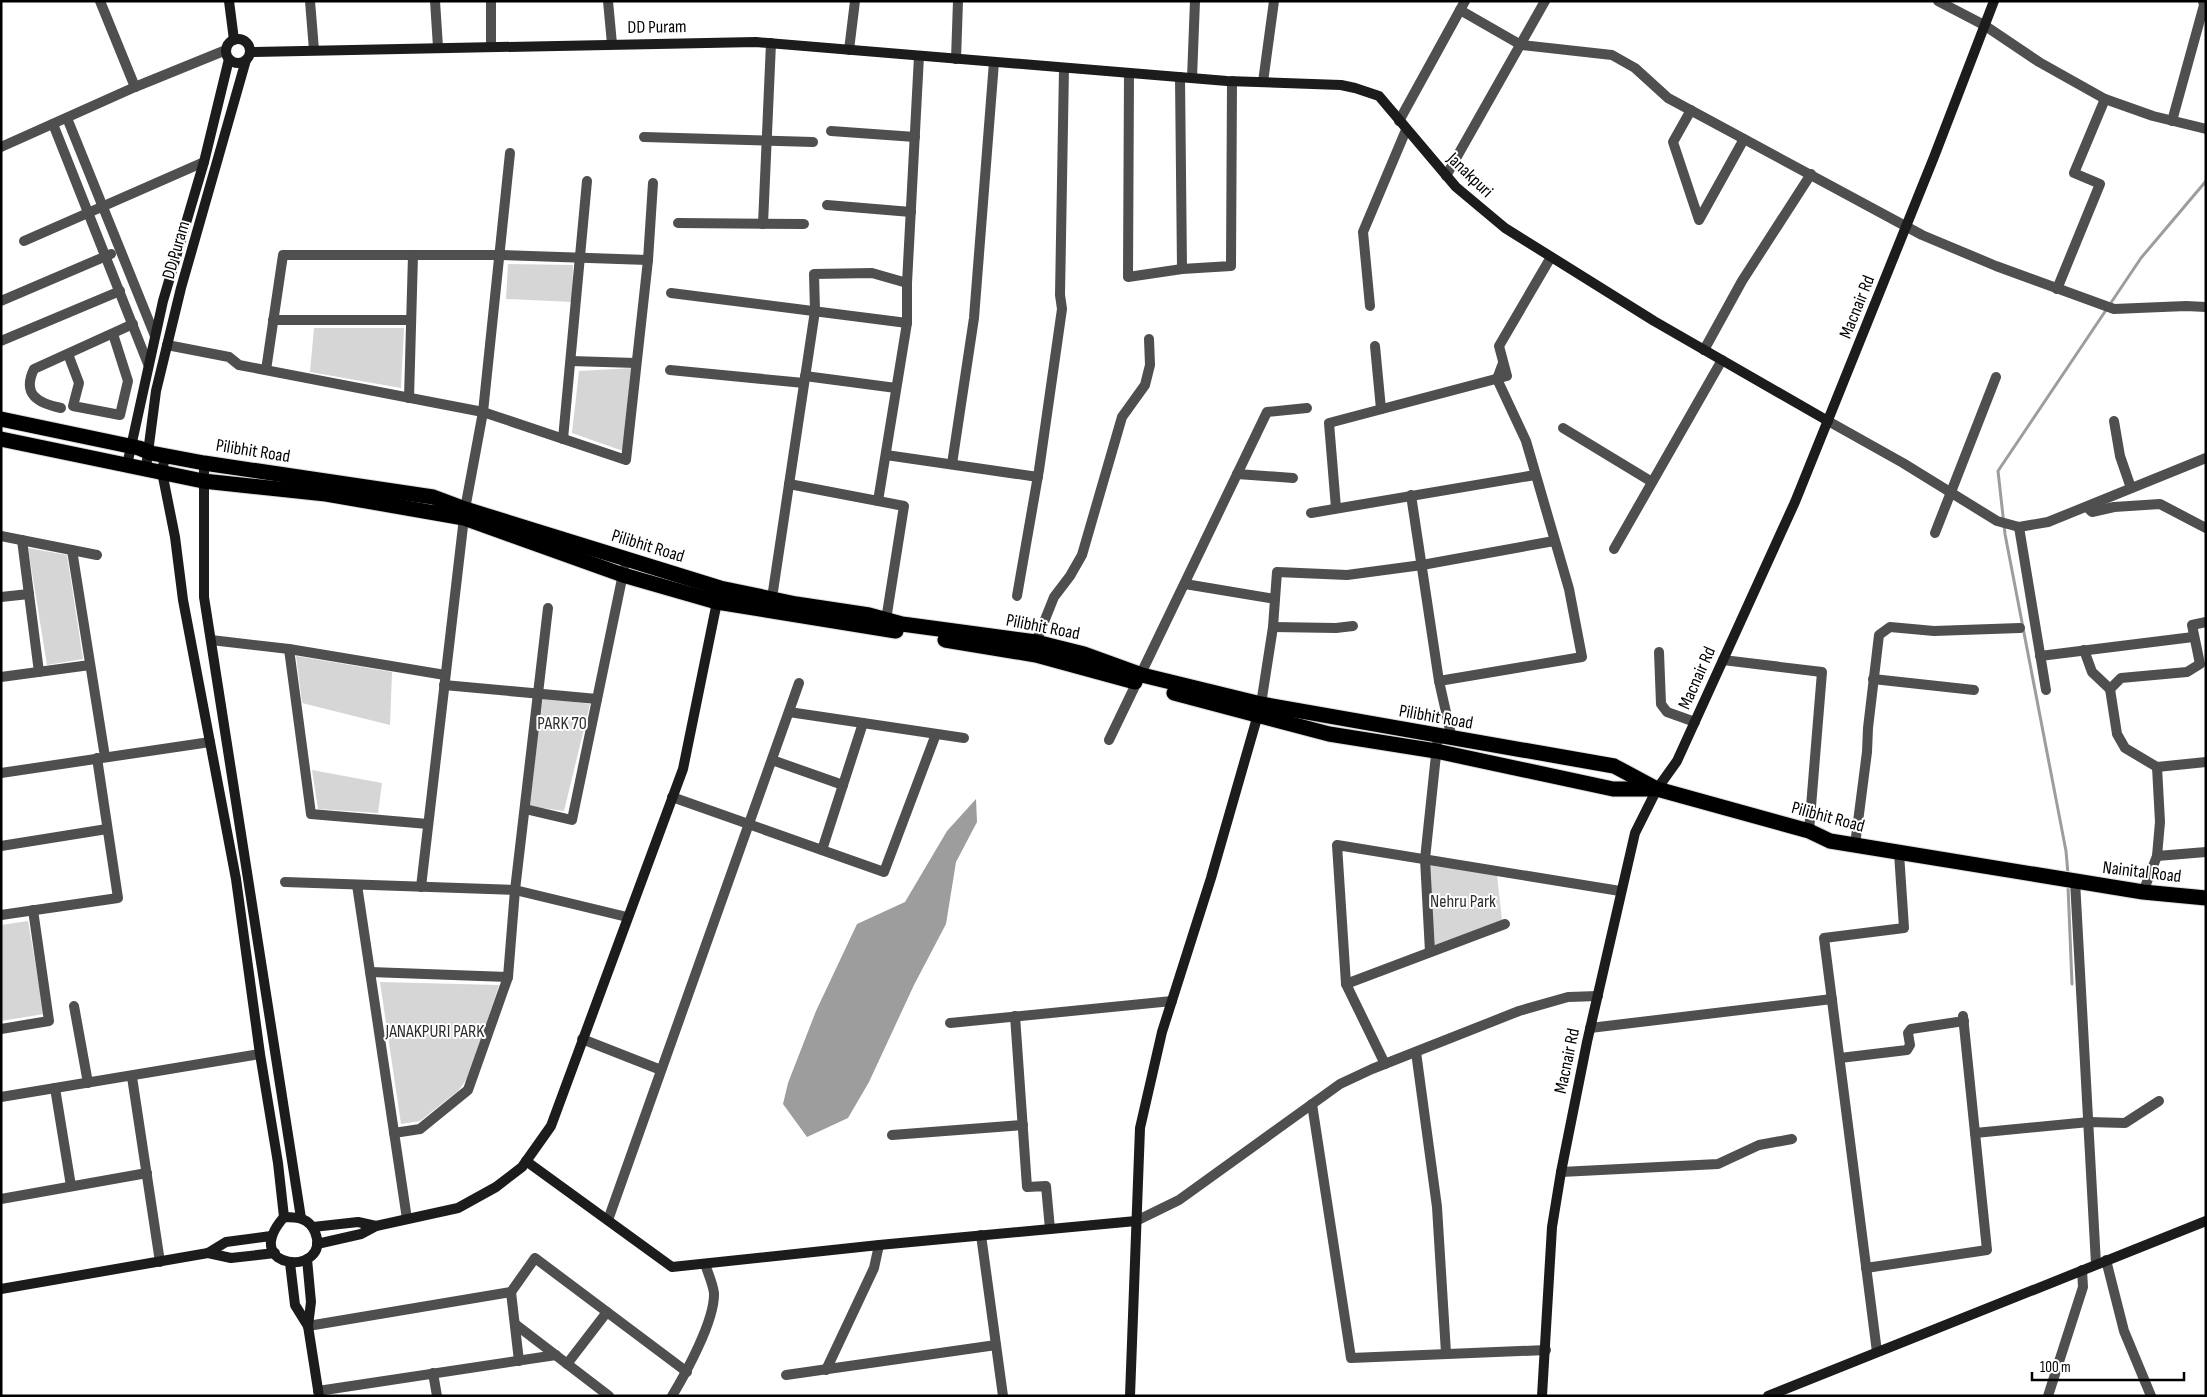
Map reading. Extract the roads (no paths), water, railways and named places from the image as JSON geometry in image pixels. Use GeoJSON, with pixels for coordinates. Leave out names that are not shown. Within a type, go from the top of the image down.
{"type":"FeatureCollection","features":[{"type":"Feature","properties":{"kind":"highway","name":"Pilibhit Road"},"geometry":{"type":"LineString","coordinates":[[1,419],[165,456],[433,497],[465,514],[627,559],[719,595],[772,598],[796,604],[869,615],[886,620],[1036,642],[1084,654],[1139,679],[1259,710],[1442,742],[1614,766],[1657,789],[1809,831],[1830,841],[2071,881]]}},
{"type":"Feature","properties":{"kind":"highway"},"geometry":{"type":"LineString","coordinates":[[1,439],[203,480],[326,494],[465,514],[623,575],[1036,655],[1139,679]]}},
{"type":"Feature","properties":{"kind":"highway"},"geometry":{"type":"LineString","coordinates":[[1442,742],[1613,789],[1657,789]]}},
{"type":"Feature","properties":{"kind":"highway","name":"Nainital Road"},"geometry":{"type":"LineString","coordinates":[[2071,881],[2143,892],[2206,898]]}},
{"type":"Feature","properties":{"kind":"street"},"geometry":{"type":"LineString","coordinates":[[100,1],[135,87]]}},
{"type":"Feature","properties":{"kind":"street"},"geometry":{"type":"LineString","coordinates":[[229,1],[234,40]]}},
{"type":"Feature","properties":{"kind":"street"},"geometry":{"type":"LineString","coordinates":[[310,1],[314,50]]}},
{"type":"Feature","properties":{"kind":"street"},"geometry":{"type":"LineString","coordinates":[[435,1],[438,47]]}},
{"type":"Feature","properties":{"kind":"street"},"geometry":{"type":"LineString","coordinates":[[491,1],[491,46]]}},
{"type":"Feature","properties":{"kind":"street"},"geometry":{"type":"LineString","coordinates":[[608,1],[612,44]]}},
{"type":"Feature","properties":{"kind":"street"},"geometry":{"type":"LineString","coordinates":[[849,50],[855,1]]}},
{"type":"Feature","properties":{"kind":"street"},"geometry":{"type":"LineString","coordinates":[[956,59],[958,1]]}},
{"type":"Feature","properties":{"kind":"street"},"geometry":{"type":"LineString","coordinates":[[1192,78],[1195,1]]}},
{"type":"Feature","properties":{"kind":"street"},"geometry":{"type":"LineString","coordinates":[[1263,82],[1274,1]]}},
{"type":"Feature","properties":{"kind":"street"},"geometry":{"type":"LineString","coordinates":[[1446,176],[1545,1]]}},
{"type":"Feature","properties":{"kind":"street"},"geometry":{"type":"LineString","coordinates":[[1938,1],[1984,26],[2039,62],[2105,99],[2172,121],[2206,129]]}},
{"type":"Feature","properties":{"kind":"street","name":"Macnair Rd"},"geometry":{"type":"LineString","coordinates":[[1542,1396],[1552,1227],[1561,1172],[1590,1028],[1620,891],[1635,833],[1657,789],[1677,761],[1795,502],[1907,225],[1994,1]]}},
{"type":"Feature","properties":{"kind":"street"},"geometry":{"type":"LineString","coordinates":[[2172,121],[2204,5],[2203,1]]}},
{"type":"Feature","properties":{"kind":"street"},"geometry":{"type":"LineString","coordinates":[[1399,121],[1462,6],[1521,45],[1612,56],[1635,68],[1668,98],[1907,225],[1922,235],[2057,289],[2114,309],[2169,306],[2206,307]]}},
{"type":"Feature","properties":{"kind":"street"},"geometry":{"type":"LineString","coordinates":[[234,40],[243,40],[250,47],[248,56],[238,63],[228,55],[227,46],[234,40]]}},
{"type":"Feature","properties":{"kind":"street"},"geometry":{"type":"LineString","coordinates":[[763,224],[771,43]]}},
{"type":"Feature","properties":{"kind":"street","name":"DD Puram"},"geometry":{"type":"LineString","coordinates":[[146,468],[156,391],[167,345],[248,56],[314,50],[771,43],[1064,68]]}},
{"type":"Feature","properties":{"kind":"street"},"geometry":{"type":"LineString","coordinates":[[1,147],[135,87],[228,55]]}},
{"type":"Feature","properties":{"kind":"street","name":"DD Puram"},"geometry":{"type":"LineString","coordinates":[[127,465],[163,301],[204,162],[228,55]]}},
{"type":"Feature","properties":{"kind":"street"},"geometry":{"type":"LineString","coordinates":[[878,501],[907,323],[907,283],[919,56]]}},
{"type":"Feature","properties":{"kind":"street"},"geometry":{"type":"LineString","coordinates":[[952,464],[974,318],[994,62]]}},
{"type":"Feature","properties":{"kind":"street"},"geometry":{"type":"LineString","coordinates":[[1017,596],[1038,477],[1062,309],[1060,295],[1064,68]]}},
{"type":"Feature","properties":{"kind":"street","name":"Janakpuri"},"geometry":{"type":"LineString","coordinates":[[1064,68],[1232,81],[1341,85],[1379,96],[1446,176],[1505,228],[1704,350],[1828,421]]}},
{"type":"Feature","properties":{"kind":"street"},"geometry":{"type":"LineString","coordinates":[[1129,73],[1128,277],[1182,269],[1231,266],[1232,81]]}},
{"type":"Feature","properties":{"kind":"street"},"geometry":{"type":"LineString","coordinates":[[1180,77],[1182,269]]}},
{"type":"Feature","properties":{"kind":"street"},"geometry":{"type":"LineString","coordinates":[[2057,289],[2100,184],[2074,173],[2105,99]]}},
{"type":"Feature","properties":{"kind":"street"},"geometry":{"type":"LineString","coordinates":[[1691,110],[1674,142],[1699,220],[1744,139]]}},
{"type":"Feature","properties":{"kind":"street"},"geometry":{"type":"LineString","coordinates":[[67,118],[155,336]]}},
{"type":"Feature","properties":{"kind":"street"},"geometry":{"type":"LineString","coordinates":[[54,124],[148,364]]}},
{"type":"Feature","properties":{"kind":"street"},"geometry":{"type":"LineString","coordinates":[[1370,306],[1363,232],[1406,130]]}},
{"type":"Feature","properties":{"kind":"street"},"geometry":{"type":"LineString","coordinates":[[831,131],[915,137]]}},
{"type":"Feature","properties":{"kind":"street"},"geometry":{"type":"LineString","coordinates":[[644,137],[813,142]]}},
{"type":"Feature","properties":{"kind":"street"},"geometry":{"type":"LineString","coordinates":[[420,887],[465,514],[483,412],[510,153]]}},
{"type":"Feature","properties":{"kind":"street"},"geometry":{"type":"LineString","coordinates":[[24,241],[204,162]]}},
{"type":"Feature","properties":{"kind":"street"},"geometry":{"type":"LineString","coordinates":[[1704,350],[1742,280],[1811,174]]}},
{"type":"Feature","properties":{"kind":"street"},"geometry":{"type":"LineString","coordinates":[[563,439],[587,181]]}},
{"type":"Feature","properties":{"kind":"street"},"geometry":{"type":"LineString","coordinates":[[167,345],[229,357],[239,365],[483,412],[626,460],[648,260],[653,183]]}},
{"type":"Feature","properties":{"kind":"street"},"geometry":{"type":"LineString","coordinates":[[827,205],[911,212]]}},
{"type":"Feature","properties":{"kind":"street"},"geometry":{"type":"LineString","coordinates":[[678,224],[804,224]]}},
{"type":"Feature","properties":{"kind":"street"},"geometry":{"type":"LineString","coordinates":[[1,301],[120,250]]}},
{"type":"Feature","properties":{"kind":"street"},"geometry":{"type":"LineString","coordinates":[[266,370],[283,255],[499,255],[648,260]]}},
{"type":"Feature","properties":{"kind":"street"},"geometry":{"type":"LineString","coordinates":[[409,398],[413,255]]}},
{"type":"Feature","properties":{"kind":"street"},"geometry":{"type":"LineString","coordinates":[[1336,508],[1329,423],[1507,376],[1499,346],[1551,257]]}},
{"type":"Feature","properties":{"kind":"street"},"geometry":{"type":"LineString","coordinates":[[772,598],[815,311],[814,274],[872,273],[907,283]]}},
{"type":"Feature","properties":{"kind":"street"},"geometry":{"type":"LineString","coordinates":[[1,341],[120,291]]}},
{"type":"Feature","properties":{"kind":"street"},"geometry":{"type":"LineString","coordinates":[[671,293],[907,323]]}},
{"type":"Feature","properties":{"kind":"street"},"geometry":{"type":"LineString","coordinates":[[273,320],[412,320]]}},
{"type":"Feature","properties":{"kind":"street"},"geometry":{"type":"LineString","coordinates":[[61,408],[40,402],[31,392],[28,381],[34,369],[133,324]]}},
{"type":"Feature","properties":{"kind":"street"},"geometry":{"type":"LineString","coordinates":[[68,354],[79,383],[73,406],[120,415],[128,380],[113,334]]}},
{"type":"Feature","properties":{"kind":"street"},"geometry":{"type":"LineString","coordinates":[[1036,642],[1054,597],[1070,576],[1082,555],[1122,417],[1145,385],[1150,365],[1149,340]]}},
{"type":"Feature","properties":{"kind":"street"},"geometry":{"type":"LineString","coordinates":[[1375,346],[1381,410]]}},
{"type":"Feature","properties":{"kind":"street"},"geometry":{"type":"LineString","coordinates":[[1614,549],[1722,360]]}},
{"type":"Feature","properties":{"kind":"street"},"geometry":{"type":"LineString","coordinates":[[570,361],[636,364]]}},
{"type":"Feature","properties":{"kind":"street"},"geometry":{"type":"LineString","coordinates":[[670,370],[896,388]]}},
{"type":"Feature","properties":{"kind":"street"},"geometry":{"type":"LineString","coordinates":[[1935,533],[1996,376]]}},
{"type":"Feature","properties":{"kind":"street"},"geometry":{"type":"LineString","coordinates":[[1439,681],[1582,656],[1569,589],[1526,441],[1497,379]]}},
{"type":"Feature","properties":{"kind":"street"},"geometry":{"type":"LineString","coordinates":[[1109,740],[1267,412],[1306,408]]}},
{"type":"Feature","properties":{"kind":"street"},"geometry":{"type":"LineString","coordinates":[[1828,421],[1903,462],[1997,521],[2014,526],[2048,522],[2206,458]]}},
{"type":"Feature","properties":{"kind":"street"},"geometry":{"type":"LineString","coordinates":[[2114,421],[2120,456],[2131,488]]}},
{"type":"Feature","properties":{"kind":"street"},"geometry":{"type":"LineString","coordinates":[[1563,428],[1652,482]]}},
{"type":"Feature","properties":{"kind":"street"},"geometry":{"type":"LineString","coordinates":[[886,455],[1038,477]]}},
{"type":"Feature","properties":{"kind":"street"},"geometry":{"type":"LineString","coordinates":[[165,456],[162,472],[175,537],[183,600],[236,879],[260,1054],[278,1163],[284,1217],[275,1227],[271,1236],[271,1245],[281,1260],[299,1263],[314,1253],[317,1235],[313,1227],[301,1218],[284,1217]]}},
{"type":"Feature","properties":{"kind":"street"},"geometry":{"type":"LineString","coordinates":[[204,463],[204,596],[301,1218]]}},
{"type":"Feature","properties":{"kind":"street"},"geometry":{"type":"LineString","coordinates":[[1237,474],[1292,478]]}},
{"type":"Feature","properties":{"kind":"street"},"geometry":{"type":"LineString","coordinates":[[1311,512],[1535,474]]}},
{"type":"Feature","properties":{"kind":"street"},"geometry":{"type":"LineString","coordinates":[[789,484],[904,506],[886,620]]}},
{"type":"Feature","properties":{"kind":"street"},"geometry":{"type":"LineString","coordinates":[[1412,496],[1439,681],[1442,742],[1425,859],[1430,952]]}},
{"type":"Feature","properties":{"kind":"street"},"geometry":{"type":"LineString","coordinates":[[2087,507],[2092,512],[2114,507],[2160,504],[2206,528]]}},
{"type":"Feature","properties":{"kind":"street"},"geometry":{"type":"LineString","coordinates":[[2014,526],[2046,690]]}},
{"type":"Feature","properties":{"kind":"street"},"geometry":{"type":"LineString","coordinates":[[1,536],[97,555]]}},
{"type":"Feature","properties":{"kind":"street"},"geometry":{"type":"LineString","coordinates":[[22,540],[39,672]]}},
{"type":"Feature","properties":{"kind":"street"},"geometry":{"type":"LineString","coordinates":[[1130,1396],[1140,1128],[1162,1032],[1211,878],[1259,710],[1273,627],[1277,572],[1347,575],[1422,565],[1554,541]]}},
{"type":"Feature","properties":{"kind":"street"},"geometry":{"type":"LineString","coordinates":[[1,915],[118,898],[108,829],[90,665],[72,550]]}},
{"type":"Feature","properties":{"kind":"street"},"geometry":{"type":"LineString","coordinates":[[525,808],[572,820],[627,559]]}},
{"type":"Feature","properties":{"kind":"street"},"geometry":{"type":"LineString","coordinates":[[1184,584],[1275,599]]}},
{"type":"Feature","properties":{"kind":"street"},"geometry":{"type":"LineString","coordinates":[[1,598],[29,594]]}},
{"type":"Feature","properties":{"kind":"street"},"geometry":{"type":"LineString","coordinates":[[317,1244],[361,1234],[376,1226],[458,1208],[496,1187],[522,1167],[552,1126],[582,1039],[683,769],[719,595]]}},
{"type":"Feature","properties":{"kind":"street"},"geometry":{"type":"LineString","coordinates":[[394,1133],[420,1129],[468,1090],[508,977],[515,890],[548,608]]}},
{"type":"Feature","properties":{"kind":"street"},"geometry":{"type":"LineString","coordinates":[[2110,689],[2121,678],[2187,672],[2200,664],[2192,625],[2206,622]]}},
{"type":"Feature","properties":{"kind":"street"},"geometry":{"type":"LineString","coordinates":[[1273,627],[1336,628],[1353,626]]}},
{"type":"Feature","properties":{"kind":"street"},"geometry":{"type":"LineString","coordinates":[[1855,845],[1879,635],[1890,627],[1934,631],[2020,628]]}},
{"type":"Feature","properties":{"kind":"street"},"geometry":{"type":"LineString","coordinates":[[2040,656],[2193,637]]}},
{"type":"Feature","properties":{"kind":"street"},"geometry":{"type":"LineString","coordinates":[[211,640],[289,649],[444,680],[597,699]]}},
{"type":"Feature","properties":{"kind":"street"},"geometry":{"type":"LineString","coordinates":[[289,649],[310,814],[428,824]]}},
{"type":"Feature","properties":{"kind":"street"},"geometry":{"type":"LineString","coordinates":[[2084,650],[2092,672],[2110,689],[2117,734],[2125,748],[2157,767],[2206,762]]}},
{"type":"Feature","properties":{"kind":"street"},"geometry":{"type":"LineString","coordinates":[[1659,652],[1661,704],[1667,712],[1695,722]]}},
{"type":"Feature","properties":{"kind":"street"},"geometry":{"type":"LineString","coordinates":[[1723,660],[1822,672],[1809,831]]}},
{"type":"Feature","properties":{"kind":"street"},"geometry":{"type":"LineString","coordinates":[[1,677],[90,665]]}},
{"type":"Feature","properties":{"kind":"street"},"geometry":{"type":"LineString","coordinates":[[1873,679],[1974,690]]}},
{"type":"Feature","properties":{"kind":"street"},"geometry":{"type":"LineString","coordinates":[[608,1220],[799,683]]}},
{"type":"Feature","properties":{"kind":"street"},"geometry":{"type":"LineString","coordinates":[[789,712],[964,738]]}},
{"type":"Feature","properties":{"kind":"street"},"geometry":{"type":"LineString","coordinates":[[822,850],[863,723]]}},
{"type":"Feature","properties":{"kind":"street"},"geometry":{"type":"LineString","coordinates":[[672,797],[884,872],[936,734]]}},
{"type":"Feature","properties":{"kind":"street"},"geometry":{"type":"LineString","coordinates":[[1,773],[210,742]]}},
{"type":"Feature","properties":{"kind":"street"},"geometry":{"type":"LineString","coordinates":[[772,760],[843,785]]}},
{"type":"Feature","properties":{"kind":"street"},"geometry":{"type":"LineString","coordinates":[[2143,892],[2158,856],[2160,822],[2157,767]]}},
{"type":"Feature","properties":{"kind":"street"},"geometry":{"type":"LineString","coordinates":[[1,846],[108,829]]}},
{"type":"Feature","properties":{"kind":"street"},"geometry":{"type":"LineString","coordinates":[[1385,1064],[1346,984],[1337,845],[1620,891]]}},
{"type":"Feature","properties":{"kind":"street"},"geometry":{"type":"LineString","coordinates":[[2158,856],[2206,852]]}},
{"type":"Feature","properties":{"kind":"street"},"geometry":{"type":"LineString","coordinates":[[1877,1352],[1824,938],[1904,928],[1899,853]]}},
{"type":"Feature","properties":{"kind":"street"},"geometry":{"type":"LineString","coordinates":[[2071,881],[2096,1264]]}},
{"type":"Feature","properties":{"kind":"street"},"geometry":{"type":"LineString","coordinates":[[285,882],[515,890],[627,917]]}},
{"type":"Feature","properties":{"kind":"street"},"geometry":{"type":"LineString","coordinates":[[357,885],[407,1219]]}},
{"type":"Feature","properties":{"kind":"street"},"geometry":{"type":"LineString","coordinates":[[1,1030],[50,1021],[33,910]]}},
{"type":"Feature","properties":{"kind":"street"},"geometry":{"type":"LineString","coordinates":[[1346,984],[1505,924]]}},
{"type":"Feature","properties":{"kind":"street"},"geometry":{"type":"LineString","coordinates":[[370,972],[508,977]]}},
{"type":"Feature","properties":{"kind":"street"},"geometry":{"type":"LineString","coordinates":[[526,1161],[672,1267],[1136,1221],[1179,1200],[1340,1084],[1385,1064],[1519,1012],[1568,997],[1598,996]]}},
{"type":"Feature","properties":{"kind":"street"},"geometry":{"type":"LineString","coordinates":[[1590,1028],[1832,999]]}},
{"type":"Feature","properties":{"kind":"street"},"geometry":{"type":"LineString","coordinates":[[950,1023],[1172,1001]]}},
{"type":"Feature","properties":{"kind":"street"},"geometry":{"type":"LineString","coordinates":[[74,1006],[88,1083]]}},
{"type":"Feature","properties":{"kind":"street"},"geometry":{"type":"LineString","coordinates":[[1014,1016],[1027,1187],[1046,1186],[1050,1229]]}},
{"type":"Feature","properties":{"kind":"street"},"geometry":{"type":"LineString","coordinates":[[1840,1058],[1907,1050],[1910,1045],[1908,1033],[1911,1029],[1963,1019],[1987,1250],[1866,1268]]}},
{"type":"Feature","properties":{"kind":"street"},"geometry":{"type":"LineString","coordinates":[[582,1039],[661,1070]]}},
{"type":"Feature","properties":{"kind":"street"},"geometry":{"type":"LineString","coordinates":[[1416,1052],[1437,1207],[1446,1353]]}},
{"type":"Feature","properties":{"kind":"street"},"geometry":{"type":"LineString","coordinates":[[1,1097],[132,1077],[260,1054]]}},
{"type":"Feature","properties":{"kind":"street"},"geometry":{"type":"LineString","coordinates":[[132,1077],[160,1262]]}},
{"type":"Feature","properties":{"kind":"street"},"geometry":{"type":"LineString","coordinates":[[55,1088],[70,1186]]}},
{"type":"Feature","properties":{"kind":"street"},"geometry":{"type":"LineString","coordinates":[[1975,1133],[2088,1122],[2125,1123],[2159,1101]]}},
{"type":"Feature","properties":{"kind":"street"},"geometry":{"type":"LineString","coordinates":[[1312,1104],[1351,1358],[1546,1350]]}},
{"type":"Feature","properties":{"kind":"street"},"geometry":{"type":"LineString","coordinates":[[892,1135],[1023,1125]]}},
{"type":"Feature","properties":{"kind":"street"},"geometry":{"type":"LineString","coordinates":[[1561,1172],[1718,1164],[1759,1145],[1792,1138]]}},
{"type":"Feature","properties":{"kind":"street"},"geometry":{"type":"LineString","coordinates":[[1,1199],[147,1173]]}},
{"type":"Feature","properties":{"kind":"street"},"geometry":{"type":"LineString","coordinates":[[1768,1396],[2206,1221]]}},
{"type":"Feature","properties":{"kind":"street"},"geometry":{"type":"LineString","coordinates":[[313,1227],[358,1222],[376,1226]]}},
{"type":"Feature","properties":{"kind":"street"},"geometry":{"type":"LineString","coordinates":[[981,1235],[1003,1396]]}},
{"type":"Feature","properties":{"kind":"street"},"geometry":{"type":"LineString","coordinates":[[1,1289],[208,1253],[226,1242],[271,1236]]}},
{"type":"Feature","properties":{"kind":"street"},"geometry":{"type":"LineString","coordinates":[[826,1370],[874,1268],[879,1245]]}},
{"type":"Feature","properties":{"kind":"street"},"geometry":{"type":"LineString","coordinates":[[208,1253],[231,1258],[275,1253]]}},
{"type":"Feature","properties":{"kind":"street"},"geometry":{"type":"LineString","coordinates":[[519,1360],[511,1292],[535,1258],[687,1372]]}},
{"type":"Feature","properties":{"kind":"street"},"geometry":{"type":"LineString","coordinates":[[307,1259],[311,1302],[308,1326],[319,1393],[556,1355]]}},
{"type":"Feature","properties":{"kind":"street"},"geometry":{"type":"LineString","coordinates":[[2106,1260],[2124,1331],[2150,1396]]}},
{"type":"Feature","properties":{"kind":"street"},"geometry":{"type":"LineString","coordinates":[[290,1263],[295,1306],[308,1326]]}},
{"type":"Feature","properties":{"kind":"street"},"geometry":{"type":"LineString","coordinates":[[672,1396],[687,1372],[712,1312],[714,1293],[705,1264]]}},
{"type":"Feature","properties":{"kind":"street"},"geometry":{"type":"LineString","coordinates":[[2048,1396],[2083,1287],[2082,1270]]}},
{"type":"Feature","properties":{"kind":"street"},"geometry":{"type":"LineString","coordinates":[[308,1326],[511,1292]]}},
{"type":"Feature","properties":{"kind":"street"},"geometry":{"type":"LineString","coordinates":[[567,1364],[607,1312]]}},
{"type":"Feature","properties":{"kind":"street"},"geometry":{"type":"LineString","coordinates":[[515,1324],[609,1396]]}},
{"type":"Feature","properties":{"kind":"street"},"geometry":{"type":"LineString","coordinates":[[786,1375],[996,1345]]}},
{"type":"Feature","properties":{"kind":"street"},"geometry":{"type":"LineString","coordinates":[[434,1374],[436,1396]]}},
{"type":"Feature","properties":{"kind":"waterway"},"geometry":{"type":"LineString","coordinates":[[2068,874],[2066,851],[2005,534],[1998,471],[2141,258],[2206,181]]}},
{"type":"Feature","properties":{"kind":"waterway"},"geometry":{"type":"LineString","coordinates":[[2068,886],[2072,984]]}},
{"type":"Feature","properties":{"kind":"park label","name":"PARK 70"},"geometry":{"type":"Point","coordinates":[562,723]}},
{"type":"Feature","properties":{"kind":"park label","name":"Nehru Park"},"geometry":{"type":"Point","coordinates":[1463,901]}},
{"type":"Feature","properties":{"kind":"park label","name":"JANAKPURI PARK"},"geometry":{"type":"Point","coordinates":[435,1031]}}]}
